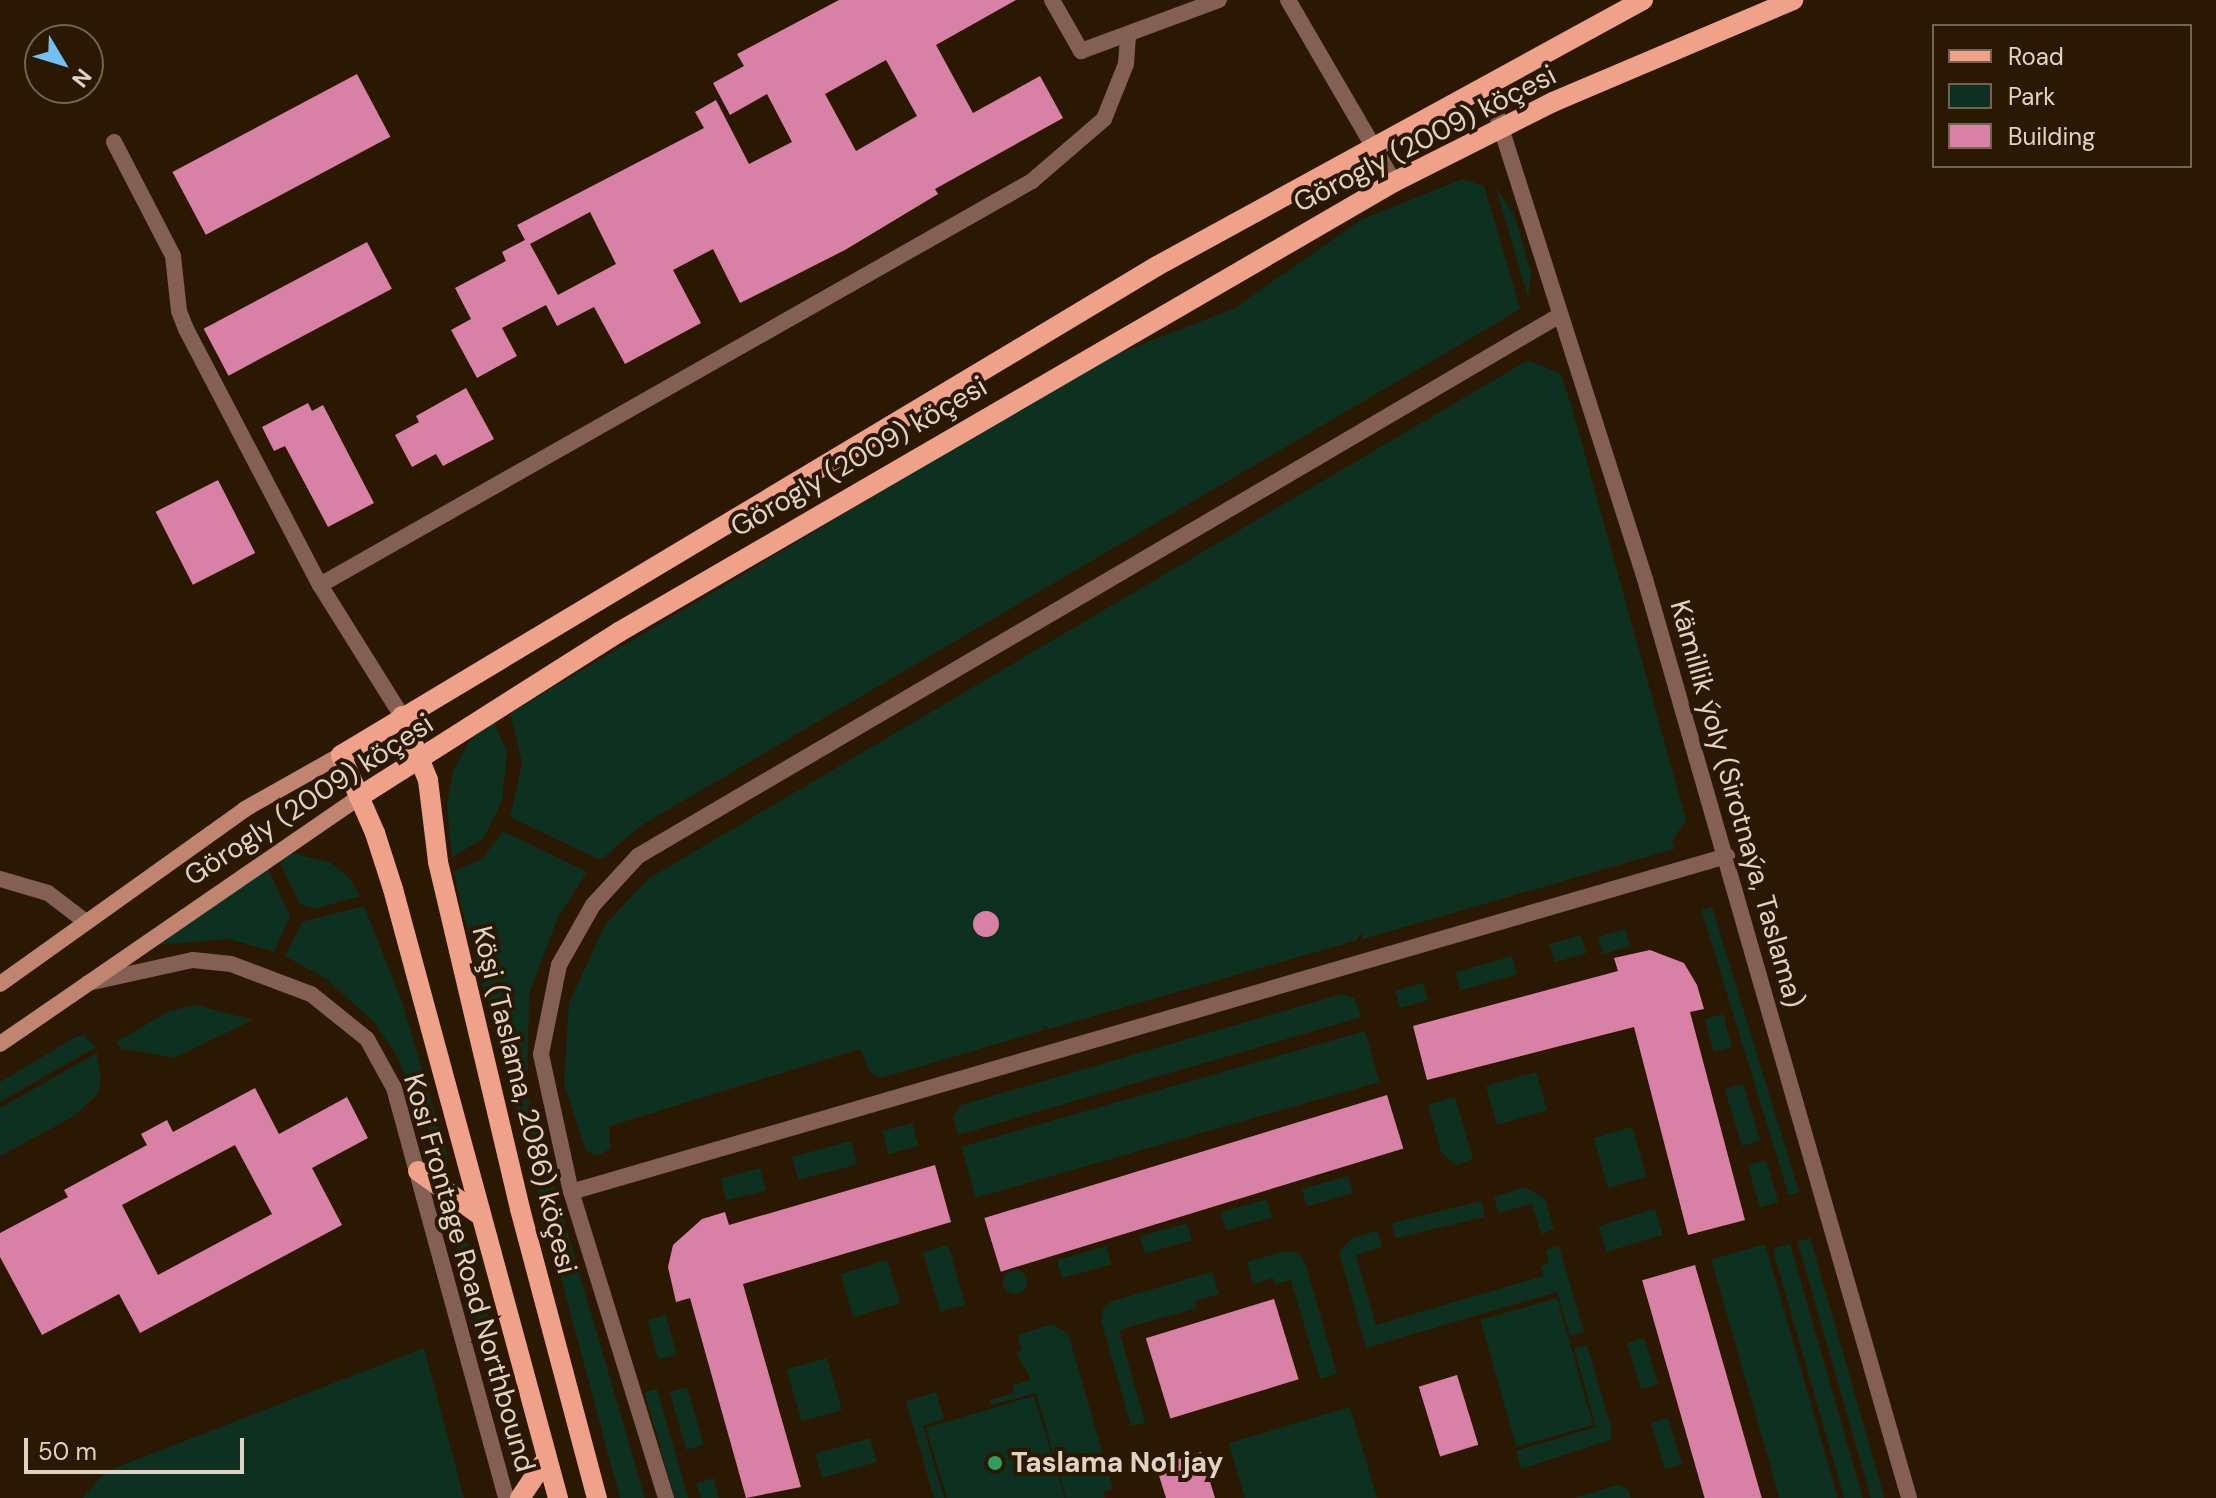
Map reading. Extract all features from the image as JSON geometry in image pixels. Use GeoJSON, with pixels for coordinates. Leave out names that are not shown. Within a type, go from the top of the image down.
{"type":"FeatureCollection","features":[{"type":"Feature","properties":{"kind":"main road","name":"Görogly (2009) köçesi"},"geometry":{"type":"LineString","coordinates":[[0,984],[245,809],[341,755],[1157,266],[1643,0]]}},
{"type":"Feature","properties":{"kind":"main road","name":"Görogly (2009) köçesi"},"geometry":{"type":"LineString","coordinates":[[0,1044],[82,984],[359,797],[422,762],[632,624],[1394,182],[1504,127],[1793,0]]}},
{"type":"Feature","properties":{"kind":"main road","name":"Köşi (Taslama, 2086) köçesi"},"geometry":{"type":"LineString","coordinates":[[402,716],[422,762],[436,852],[520,1209],[597,1498]]}},
{"type":"Feature","properties":{"kind":"main road"},"geometry":{"type":"LineString","coordinates":[[341,755],[393,889],[558,1498]]}},
{"type":"Feature","properties":{"kind":"main road"},"geometry":{"type":"LineString","coordinates":[[0,973],[18,971]]}},
{"type":"Feature","properties":{"kind":"main road"},"geometry":{"type":"LineString","coordinates":[[418,1171],[481,1216]]}},
{"type":"Feature","properties":{"kind":"main road"},"geometry":{"type":"LineString","coordinates":[[520,1498],[547,1458]]}},
{"type":"Feature","properties":{"kind":"street"},"geometry":{"type":"LineString","coordinates":[[1052,0],[1081,51],[1219,0]]}},
{"type":"Feature","properties":{"kind":"street"},"geometry":{"type":"LineString","coordinates":[[1288,0],[1394,182]]}},
{"type":"Feature","properties":{"kind":"street"},"geometry":{"type":"LineString","coordinates":[[320,585],[1032,181],[1104,119],[1126,64],[1128,34]]}},
{"type":"Feature","properties":{"kind":"street","name":"Kämillik ýoly (Sirotnaýa, Taslama)"},"geometry":{"type":"LineString","coordinates":[[1487,84],[1504,127],[1727,856],[1909,1498]]}},
{"type":"Feature","properties":{"kind":"street"},"geometry":{"type":"LineString","coordinates":[[114,142],[173,256],[179,311],[186,329],[320,585],[402,716]]}},
{"type":"Feature","properties":{"kind":"street"},"geometry":{"type":"LineString","coordinates":[[666,1498],[571,1192],[547,1093],[542,1028],[559,965],[574,933],[638,856],[1560,315]]}},
{"type":"Feature","properties":{"kind":"street"},"geometry":{"type":"LineString","coordinates":[[571,1192],[1727,856]]}},
{"type":"Feature","properties":{"kind":"street"},"geometry":{"type":"LineString","coordinates":[[0,879],[48,893],[86,922]]}},
{"type":"Feature","properties":{"kind":"street","name":"Kosi Frontage Road Northbound"},"geometry":{"type":"LineString","coordinates":[[82,984],[193,960],[231,964],[311,994],[367,1039],[394,1088],[506,1498]]}},
{"type":"Feature","properties":{"kind":"green space"},"geometry":{"type":"Polygon","coordinates":[[[1462,179],[1484,186],[1520,308],[1512,314],[642,825],[600,860],[510,817],[522,763],[510,713],[1106,358],[1233,309],[1361,220],[1462,179]]]}},
{"type":"Feature","properties":{"kind":"green space"},"geometry":{"type":"Polygon","coordinates":[[[1495,186],[1515,217],[1531,273],[1528,297],[1495,186]]]}},
{"type":"Feature","properties":{"kind":"green space"},"geometry":{"type":"Polygon","coordinates":[[[1528,360],[1561,374],[1572,408],[1686,820],[1672,841],[1674,849],[1363,939],[1361,933],[1357,940],[1049,1029],[1043,1024],[1044,1030],[881,1078],[870,1072],[860,1049],[610,1126],[610,1149],[597,1156],[586,1151],[564,1084],[569,1003],[605,925],[648,879],[1528,360]]]}},
{"type":"Feature","properties":{"kind":"green space"},"geometry":{"type":"Polygon","coordinates":[[[494,722],[507,753],[502,801],[483,839],[452,857],[447,805],[453,771],[470,740],[494,722]]]}},
{"type":"Feature","properties":{"kind":"green space"},"geometry":{"type":"Polygon","coordinates":[[[503,831],[587,872],[558,917],[529,994],[527,1094],[645,1498],[620,1498],[459,897],[454,871],[482,859],[503,831]]]}},
{"type":"Feature","properties":{"kind":"green space"},"geometry":{"type":"Polygon","coordinates":[[[290,852],[331,863],[349,878],[360,896],[314,909],[300,904],[277,857],[290,852]]]}},
{"type":"Feature","properties":{"kind":"green space"},"geometry":{"type":"Polygon","coordinates":[[[264,860],[290,916],[274,952],[230,939],[155,945],[264,860]]]}},
{"type":"Feature","properties":{"kind":"green space"},"geometry":{"type":"Polygon","coordinates":[[[364,906],[402,1002],[447,1154],[446,1169],[396,1054],[374,1022],[325,978],[285,956],[302,922],[364,906]]]}},
{"type":"Feature","properties":{"kind":"green space"},"geometry":{"type":"Polygon","coordinates":[[[1712,907],[1799,1192],[1789,1195],[1701,910],[1712,907]]]}},
{"type":"Feature","properties":{"kind":"green space"},"geometry":{"type":"Polygon","coordinates":[[[1625,929],[1630,946],[1603,954],[1598,937],[1625,929]]]}},
{"type":"Feature","properties":{"kind":"green space"},"geometry":{"type":"Polygon","coordinates":[[[1581,935],[1586,953],[1555,962],[1549,944],[1581,935]]]}},
{"type":"Feature","properties":{"kind":"green space"},"geometry":{"type":"Polygon","coordinates":[[[1512,956],[1517,974],[1461,991],[1455,972],[1512,956]]]}},
{"type":"Feature","properties":{"kind":"green space"},"geometry":{"type":"Polygon","coordinates":[[[1423,983],[1428,1000],[1400,1008],[1395,991],[1423,983]]]}},
{"type":"Feature","properties":{"kind":"green space"},"geometry":{"type":"Polygon","coordinates":[[[1342,994],[1354,998],[1362,1017],[958,1135],[953,1117],[961,1105],[1342,994]]]}},
{"type":"Feature","properties":{"kind":"green space"},"geometry":{"type":"Polygon","coordinates":[[[196,1005],[253,1020],[174,1058],[120,1048],[116,1042],[169,1011],[196,1005]]]}},
{"type":"Feature","properties":{"kind":"green space"},"geometry":{"type":"Polygon","coordinates":[[[1723,1014],[1732,1047],[1713,1052],[1705,1019],[1723,1014]]]}},
{"type":"Feature","properties":{"kind":"green space"},"geometry":{"type":"Polygon","coordinates":[[[1365,1031],[1380,1082],[976,1198],[961,1147],[1365,1031]]]}},
{"type":"Feature","properties":{"kind":"green space"},"geometry":{"type":"Polygon","coordinates":[[[77,1036],[84,1036],[96,1047],[0,1102],[0,1082],[77,1036]]]}},
{"type":"Feature","properties":{"kind":"green space"},"geometry":{"type":"Polygon","coordinates":[[[97,1053],[101,1079],[97,1095],[71,1118],[0,1156],[0,1108],[97,1053]]]}},
{"type":"Feature","properties":{"kind":"green space"},"geometry":{"type":"Polygon","coordinates":[[[1536,1072],[1547,1110],[1497,1125],[1486,1086],[1536,1072]]]}},
{"type":"Feature","properties":{"kind":"green space"},"geometry":{"type":"Polygon","coordinates":[[[1743,1084],[1760,1140],[1742,1146],[1725,1090],[1743,1084]]]}},
{"type":"Feature","properties":{"kind":"green space"},"geometry":{"type":"Polygon","coordinates":[[[1455,1097],[1473,1159],[1456,1165],[1441,1152],[1428,1105],[1455,1097]]]}},
{"type":"Feature","properties":{"kind":"green space"},"geometry":{"type":"Polygon","coordinates":[[[912,1123],[918,1146],[888,1154],[882,1131],[912,1123]]]}},
{"type":"Feature","properties":{"kind":"green space"},"geometry":{"type":"Polygon","coordinates":[[[1632,1127],[1646,1177],[1608,1188],[1594,1138],[1632,1127]]]}},
{"type":"Feature","properties":{"kind":"green space"},"geometry":{"type":"Polygon","coordinates":[[[851,1141],[857,1164],[798,1180],[792,1157],[851,1141]]]}},
{"type":"Feature","properties":{"kind":"green space"},"geometry":{"type":"Polygon","coordinates":[[[1766,1160],[1778,1202],[1760,1208],[1748,1165],[1766,1160]]]}},
{"type":"Feature","properties":{"kind":"green space"},"geometry":{"type":"Polygon","coordinates":[[[760,1168],[766,1190],[726,1201],[720,1179],[760,1168]]]}},
{"type":"Feature","properties":{"kind":"green space"},"geometry":{"type":"Polygon","coordinates":[[[1348,1176],[1353,1193],[1307,1207],[1302,1189],[1348,1176]]]}},
{"type":"Feature","properties":{"kind":"green space"},"geometry":{"type":"Polygon","coordinates":[[[1525,1187],[1545,1199],[1554,1229],[1541,1234],[1532,1204],[1498,1213],[1494,1197],[1525,1187]]]}},
{"type":"Feature","properties":{"kind":"green space"},"geometry":{"type":"Polygon","coordinates":[[[1267,1199],[1272,1217],[1226,1230],[1221,1212],[1267,1199]]]}},
{"type":"Feature","properties":{"kind":"green space"},"geometry":{"type":"Polygon","coordinates":[[[1481,1201],[1485,1217],[1396,1239],[1392,1223],[1481,1201]]]}},
{"type":"Feature","properties":{"kind":"green space"},"geometry":{"type":"Polygon","coordinates":[[[1655,1209],[1663,1235],[1606,1252],[1599,1226],[1655,1209]]]}},
{"type":"Feature","properties":{"kind":"green space"},"geometry":{"type":"Polygon","coordinates":[[[1187,1223],[1192,1240],[1145,1254],[1140,1237],[1187,1223]]]}},
{"type":"Feature","properties":{"kind":"green space"},"geometry":{"type":"Polygon","coordinates":[[[451,1224],[471,1248],[520,1434],[512,1458],[451,1224]]]}},
{"type":"Feature","properties":{"kind":"green space"},"geometry":{"type":"Polygon","coordinates":[[[1377,1231],[1382,1247],[1356,1255],[1376,1325],[1543,1276],[1541,1266],[1549,1263],[1546,1250],[1559,1246],[1584,1332],[1570,1336],[1557,1292],[1366,1348],[1339,1252],[1352,1238],[1377,1231]]]}},
{"type":"Feature","properties":{"kind":"green space"},"geometry":{"type":"Polygon","coordinates":[[[1810,1238],[1885,1498],[1871,1498],[1798,1242],[1810,1238]]]}},
{"type":"Feature","properties":{"kind":"green space"},"geometry":{"type":"Polygon","coordinates":[[[1765,1244],[1838,1498],[1780,1498],[1711,1259],[1765,1244]]]}},
{"type":"Feature","properties":{"kind":"green space"},"geometry":{"type":"Polygon","coordinates":[[[1790,1244],[1863,1498],[1844,1498],[1773,1249],[1790,1244]]]}},
{"type":"Feature","properties":{"kind":"green space"},"geometry":{"type":"Polygon","coordinates":[[[948,1245],[965,1305],[940,1312],[923,1252],[948,1245]]]}},
{"type":"Feature","properties":{"kind":"green space"},"geometry":{"type":"Polygon","coordinates":[[[1106,1246],[1111,1264],[1062,1278],[1057,1260],[1106,1246]]]}},
{"type":"Feature","properties":{"kind":"green space"},"geometry":{"type":"Polygon","coordinates":[[[1286,1251],[1298,1253],[1305,1263],[1337,1374],[1320,1379],[1291,1280],[1276,1284],[1273,1278],[1253,1284],[1247,1262],[1286,1251]]]}},
{"type":"Feature","properties":{"kind":"green space"},"geometry":{"type":"Polygon","coordinates":[[[887,1260],[900,1303],[853,1317],[840,1274],[887,1260]]]}},
{"type":"Feature","properties":{"kind":"green space"},"geometry":{"type":"Polygon","coordinates":[[[1010,1270],[1020,1270],[1027,1277],[1027,1287],[1020,1294],[1010,1294],[1003,1287],[1003,1277],[1010,1270]]]}},
{"type":"Feature","properties":{"kind":"green space"},"geometry":{"type":"Polygon","coordinates":[[[1212,1272],[1219,1294],[1195,1301],[1197,1308],[1119,1330],[1145,1423],[1131,1426],[1101,1321],[1103,1309],[1112,1301],[1212,1272]]]}},
{"type":"Feature","properties":{"kind":"green space"},"geometry":{"type":"Polygon","coordinates":[[[1557,1298],[1593,1425],[1516,1447],[1480,1320],[1557,1298]]]}},
{"type":"Feature","properties":{"kind":"green space"},"geometry":{"type":"Polygon","coordinates":[[[666,1315],[677,1355],[658,1360],[648,1320],[666,1315]]]}},
{"type":"Feature","properties":{"kind":"green space"},"geometry":{"type":"Polygon","coordinates":[[[1053,1324],[1068,1334],[1113,1489],[1103,1492],[1105,1498],[1066,1498],[1036,1393],[991,1405],[990,1400],[1014,1393],[1013,1385],[1031,1380],[1016,1352],[1022,1350],[1018,1335],[1053,1324]]]}},
{"type":"Feature","properties":{"kind":"green space"},"geometry":{"type":"Polygon","coordinates":[[[1644,1338],[1658,1384],[1641,1389],[1627,1343],[1644,1338]]]}},
{"type":"Feature","properties":{"kind":"green space"},"geometry":{"type":"Polygon","coordinates":[[[1587,1345],[1612,1430],[1610,1440],[1521,1469],[1516,1451],[1596,1427],[1574,1348],[1587,1345]]]}},
{"type":"Feature","properties":{"kind":"green space"},"geometry":{"type":"Polygon","coordinates":[[[424,1348],[464,1498],[83,1498],[105,1472],[424,1348]]]}},
{"type":"Feature","properties":{"kind":"green space"},"geometry":{"type":"Polygon","coordinates":[[[827,1358],[842,1410],[802,1421],[787,1370],[827,1358]]]}},
{"type":"Feature","properties":{"kind":"green space"},"geometry":{"type":"Polygon","coordinates":[[[687,1387],[704,1445],[686,1450],[670,1392],[687,1387]]]}},
{"type":"Feature","properties":{"kind":"green space"},"geometry":{"type":"Polygon","coordinates":[[[657,1389],[688,1498],[675,1498],[645,1393],[657,1389]]]}},
{"type":"Feature","properties":{"kind":"green space"},"geometry":{"type":"Polygon","coordinates":[[[936,1392],[944,1419],[923,1426],[944,1498],[934,1498],[906,1401],[936,1392]]]}},
{"type":"Feature","properties":{"kind":"green space","name":"Taslama No1 jay"},"geometry":{"type":"Polygon","coordinates":[[[1034,1396],[1065,1498],[947,1498],[926,1428],[1034,1396]]]}},
{"type":"Feature","properties":{"kind":"green space"},"geometry":{"type":"Polygon","coordinates":[[[1350,1407],[1377,1498],[1245,1498],[1229,1443],[1350,1407]]]}},
{"type":"Feature","properties":{"kind":"green space"},"geometry":{"type":"Polygon","coordinates":[[[1668,1418],[1682,1464],[1665,1469],[1651,1423],[1668,1418]]]}},
{"type":"Feature","properties":{"kind":"green space"},"geometry":{"type":"Polygon","coordinates":[[[870,1438],[877,1462],[822,1478],[815,1454],[870,1438]]]}},
{"type":"Feature","properties":{"kind":"green space"},"geometry":{"type":"Polygon","coordinates":[[[714,1478],[719,1498],[701,1498],[696,1483],[714,1478]]]}},
{"type":"Feature","properties":{"kind":"green space"},"geometry":{"type":"Polygon","coordinates":[[[1617,1485],[1627,1488],[1631,1498],[1574,1498],[1617,1485]]]}},
{"type":"Feature","properties":{"kind":"building"},"geometry":{"type":"Polygon","coordinates":[[[839,0],[1016,0],[936,45],[973,113],[1040,76],[1063,118],[935,189],[938,194],[845,250],[740,303],[713,249],[673,270],[701,323],[625,364],[594,307],[557,326],[546,305],[502,328],[517,356],[477,378],[451,330],[471,319],[455,288],[506,261],[502,252],[525,240],[517,225],[704,128],[695,112],[716,100],[749,164],[792,142],[767,94],[730,115],[713,83],[744,66],[737,54],[839,0]],[[886,60],[825,94],[856,151],[917,116],[886,60]],[[590,212],[530,244],[558,295],[616,264],[590,212]]]}},
{"type":"Feature","properties":{"kind":"building"},"geometry":{"type":"Polygon","coordinates":[[[357,74],[390,137],[206,235],[172,172],[357,74]]]}},
{"type":"Feature","properties":{"kind":"building"},"geometry":{"type":"Polygon","coordinates":[[[367,242],[392,289],[229,376],[204,329],[367,242]]]}},
{"type":"Feature","properties":{"kind":"building"},"geometry":{"type":"Polygon","coordinates":[[[466,388],[494,439],[443,466],[436,454],[412,467],[395,435],[419,422],[416,416],[466,388]]]}},
{"type":"Feature","properties":{"kind":"building"},"geometry":{"type":"Polygon","coordinates":[[[308,403],[312,411],[323,405],[374,503],[328,527],[285,446],[274,451],[262,427],[308,403]]]}},
{"type":"Feature","properties":{"kind":"building"},"geometry":{"type":"Polygon","coordinates":[[[218,480],[255,553],[193,585],[156,512],[218,480]]]}},
{"type":"Feature","properties":{"kind":"building"},"geometry":{"type":"Polygon","coordinates":[[[986,911],[995,915],[999,924],[995,933],[986,937],[977,933],[973,924],[977,915],[986,911]]]}},
{"type":"Feature","properties":{"kind":"building"},"geometry":{"type":"Polygon","coordinates":[[[1650,950],[1684,963],[1697,985],[1704,1009],[1690,1012],[1745,1220],[1688,1235],[1634,1027],[1427,1080],[1413,1026],[1618,971],[1614,958],[1650,950]]]}},
{"type":"Feature","properties":{"kind":"building"},"geometry":{"type":"Polygon","coordinates":[[[255,1088],[279,1134],[347,1097],[368,1138],[312,1168],[342,1225],[140,1333],[119,1294],[42,1335],[0,1257],[0,1233],[68,1197],[64,1190],[147,1145],[141,1134],[167,1120],[173,1132],[255,1088]],[[235,1145],[122,1205],[158,1275],[272,1214],[235,1145]]]}},
{"type":"Feature","properties":{"kind":"building"},"geometry":{"type":"Polygon","coordinates":[[[1387,1095],[1403,1149],[1001,1272],[984,1218],[1387,1095]]]}},
{"type":"Feature","properties":{"kind":"building"},"geometry":{"type":"Polygon","coordinates":[[[935,1165],[951,1222],[743,1284],[801,1487],[746,1498],[690,1298],[676,1302],[668,1267],[673,1245],[702,1219],[725,1212],[729,1225],[935,1165]]]}},
{"type":"Feature","properties":{"kind":"building"},"geometry":{"type":"Polygon","coordinates":[[[1695,1265],[1762,1498],[1705,1498],[1642,1280],[1695,1265]]]}},
{"type":"Feature","properties":{"kind":"building"},"geometry":{"type":"Polygon","coordinates":[[[1274,1299],[1299,1379],[1170,1419],[1146,1338],[1274,1299]]]}},
{"type":"Feature","properties":{"kind":"building"},"geometry":{"type":"Polygon","coordinates":[[[1457,1375],[1478,1445],[1440,1457],[1419,1387],[1457,1375]]]}},
{"type":"Feature","properties":{"kind":"building"},"geometry":{"type":"Polygon","coordinates":[[[1201,1452],[1215,1498],[1166,1498],[1156,1466],[1201,1452]]]}},
{"type":"Feature","properties":{"kind":"place","name":"Taslama No1 jay"},"geometry":{"type":"Point","coordinates":[995,1463]}}]}
